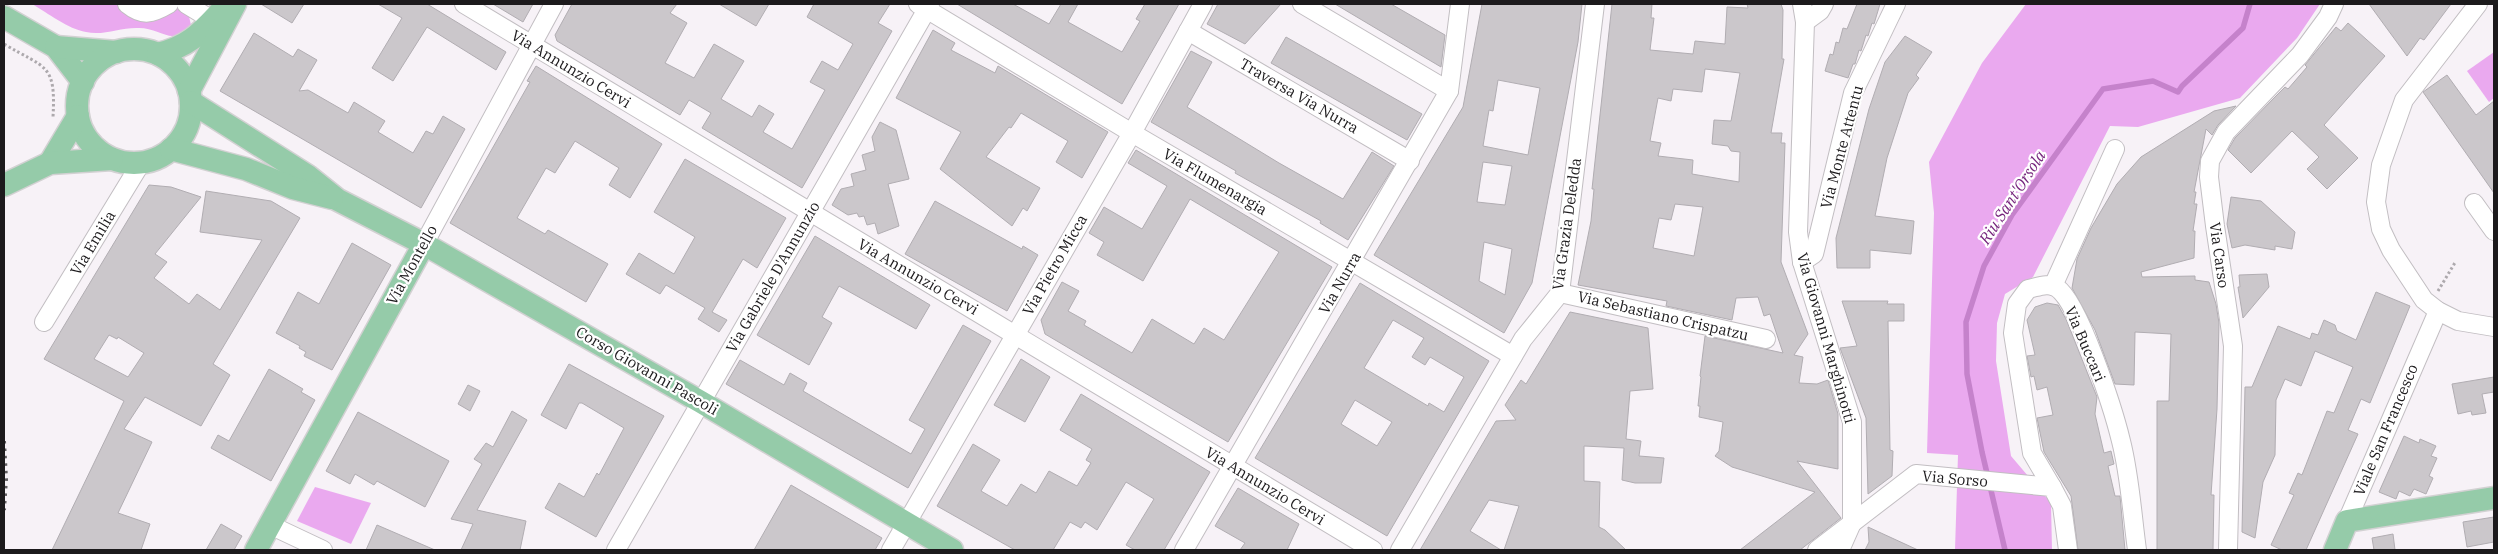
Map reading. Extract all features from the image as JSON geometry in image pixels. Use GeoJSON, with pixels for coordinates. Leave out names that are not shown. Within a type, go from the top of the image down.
{"type":"FeatureCollection","features":[{"type":"Feature","properties":{"kind":"main road"},"geometry":{"type":"LineString","coordinates":[[158,54],[178,49],[195,39],[228,4]]}},
{"type":"Feature","properties":{"kind":"main road"},"geometry":{"type":"LineString","coordinates":[[190,97],[235,4]]}},
{"type":"Feature","properties":{"kind":"main road"},"geometry":{"type":"LineString","coordinates":[[4,17],[56,47],[82,82]]}},
{"type":"Feature","properties":{"kind":"main road"},"geometry":{"type":"LineString","coordinates":[[56,47],[116,52]]}},
{"type":"Feature","properties":{"kind":"main road"},"geometry":{"type":"LineString","coordinates":[[4,185],[50,163],[112,159],[141,163],[157,159],[171,149],[183,136],[190,120],[190,97],[183,76],[172,63],[158,54],[130,49],[116,52],[102,59],[91,69],[82,82],[78,98],[78,116],[84,134],[96,149],[112,159]]}},
{"type":"Feature","properties":{"kind":"main road","name":"Corso Giovanni Pascoli"},"geometry":{"type":"LineString","coordinates":[[190,97],[308,176],[338,200],[424,244],[701,402],[952,550]]}},
{"type":"Feature","properties":{"kind":"main road"},"geometry":{"type":"LineString","coordinates":[[50,163],[78,116]]}},
{"type":"Feature","properties":{"kind":"main road","name":"Corso Giovanni Pascoli"},"geometry":{"type":"LineString","coordinates":[[171,149],[246,169],[293,188],[338,200]]}},
{"type":"Feature","properties":{"kind":"main road","name":"Via Montello"},"geometry":{"type":"LineString","coordinates":[[256,550],[424,244]]}},
{"type":"Feature","properties":{"kind":"main road"},"geometry":{"type":"LineString","coordinates":[[2347,521],[2494,498]]}},
{"type":"Feature","properties":{"kind":"main road","name":"Viale San Francesco"},"geometry":{"type":"LineString","coordinates":[[2334,550],[2347,521]]}},
{"type":"Feature","properties":{"kind":"street"},"geometry":{"type":"LineString","coordinates":[[127,4],[136,11],[153,13],[169,4]]}},
{"type":"Feature","properties":{"kind":"street"},"geometry":{"type":"LineString","coordinates":[[186,4],[212,20]]}},
{"type":"Feature","properties":{"kind":"street","name":"Via Annunzio Cervi"},"geometry":{"type":"LineString","coordinates":[[464,4],[1373,550]]}},
{"type":"Feature","properties":{"kind":"street","name":"Via Montello"},"geometry":{"type":"LineString","coordinates":[[424,244],[554,4]]}},
{"type":"Feature","properties":{"kind":"street","name":"Via Pietro Micca"},"geometry":{"type":"LineString","coordinates":[[891,550],[1132,133],[1203,4]]}},
{"type":"Feature","properties":{"kind":"street"},"geometry":{"type":"LineString","coordinates":[[1302,4],[1449,91]]}},
{"type":"Feature","properties":{"kind":"street","name":"Via Nurra"},"geometry":{"type":"LineString","coordinates":[[1184,550],[1449,91],[1460,4]]}},
{"type":"Feature","properties":{"kind":"street","name":"Via Grazia Deledda"},"geometry":{"type":"LineString","coordinates":[[1400,550],[1523,339],[1560,293],[1595,4]]}},
{"type":"Feature","properties":{"kind":"street","name":"Via Giovanni Marghinotti"},"geometry":{"type":"LineString","coordinates":[[1802,4],[1805,22],[1798,232],[1802,262],[1852,422],[1852,523]]}},
{"type":"Feature","properties":{"kind":"street"},"geometry":{"type":"LineString","coordinates":[[1805,22],[1820,11],[1824,4]]}},
{"type":"Feature","properties":{"kind":"street","name":"Via Monte Attentu"},"geometry":{"type":"LineString","coordinates":[[1802,262],[1814,254],[1853,93],[1896,4]]}},
{"type":"Feature","properties":{"kind":"street","name":"Via Carso"},"geometry":{"type":"LineString","coordinates":[[2228,550],[2233,346],[2215,226],[2209,177],[2210,161],[2226,132],[2300,55],[2328,17],[2334,4]]}},
{"type":"Feature","properties":{"kind":"street"},"geometry":{"type":"LineString","coordinates":[[2478,4],[2404,100],[2381,165],[2376,202],[2382,229],[2391,250],[2424,300],[2437,302],[2458,321],[2494,327]]}},
{"type":"Feature","properties":{"kind":"street","name":"Via Flumenargia"},"geometry":{"type":"LineString","coordinates":[[925,5],[1132,133],[1513,356]]}},
{"type":"Feature","properties":{"kind":"street","name":"Via Gabriele D'Annunzio"},"geometry":{"type":"LineString","coordinates":[[616,550],[811,214],[925,5]]}},
{"type":"Feature","properties":{"kind":"street","name":"Traversa Via Nurra"},"geometry":{"type":"LineString","coordinates":[[1188,31],[1410,161]]}},
{"type":"Feature","properties":{"kind":"street"},"geometry":{"type":"LineString","coordinates":[[2068,550],[2062,506],[2032,453],[2013,334],[2017,304],[2028,289],[2049,284],[2053,286],[2115,149]]}},
{"type":"Feature","properties":{"kind":"street","name":"Via Emilia"},"geometry":{"type":"LineString","coordinates":[[44,322],[141,163]]}},
{"type":"Feature","properties":{"kind":"street"},"geometry":{"type":"LineString","coordinates":[[2474,203],[2494,231]]}},
{"type":"Feature","properties":{"kind":"street","name":"Via Buccari"},"geometry":{"type":"LineString","coordinates":[[2053,286],[2058,288],[2072,308],[2096,366],[2122,442],[2137,550]]}},
{"type":"Feature","properties":{"kind":"street","name":"Via Sebastiano Crispatzu"},"geometry":{"type":"LineString","coordinates":[[1560,293],[1766,339]]}},
{"type":"Feature","properties":{"kind":"street","name":"Viale San Francesco"},"geometry":{"type":"LineString","coordinates":[[2347,521],[2437,302]]}},
{"type":"Feature","properties":{"kind":"street","name":"Via Sorso"},"geometry":{"type":"LineString","coordinates":[[1817,550],[1916,474],[2052,487]]}},
{"type":"Feature","properties":{"kind":"street"},"geometry":{"type":"LineString","coordinates":[[1840,550],[1852,523]]}},
{"type":"Feature","properties":{"kind":"street"},"geometry":{"type":"LineString","coordinates":[[270,525],[323,550]]}},
{"type":"Feature","properties":{"kind":"path"},"geometry":{"type":"LineString","coordinates":[[4,44],[39,64],[51,75],[55,93],[53,122]]}},
{"type":"Feature","properties":{"kind":"path"},"geometry":{"type":"LineString","coordinates":[[2437,302],[2456,261]]}},
{"type":"Feature","properties":{"kind":"shaded area"},"geometry":{"type":"Polygon","coordinates":[[[32,4],[186,4],[191,25],[183,33],[175,36],[139,28],[93,33],[72,28],[32,4]]]}},
{"type":"Feature","properties":{"kind":"shaded area"},"geometry":{"type":"Polygon","coordinates":[[[2026,4],[2320,4],[2297,38],[2240,98],[2138,127],[2110,126],[2033,277],[2005,294],[1997,323],[1996,361],[2011,456],[2051,503],[2052,550],[1955,550],[1958,455],[1927,453],[1934,213],[1929,162],[1982,63],[2026,4]]]}},
{"type":"Feature","properties":{"kind":"shaded area"},"geometry":{"type":"Polygon","coordinates":[[[2494,52],[2494,98],[2489,102],[2467,71],[2494,52]]]}},
{"type":"Feature","properties":{"kind":"shaded area"},"geometry":{"type":"Polygon","coordinates":[[[315,487],[371,503],[351,544],[297,521],[315,487]]]}},
{"type":"Feature","properties":{"kind":"building"},"geometry":{"type":"Polygon","coordinates":[[[261,4],[304,4],[292,23],[261,4]]]}},
{"type":"Feature","properties":{"kind":"building"},"geometry":{"type":"Polygon","coordinates":[[[378,4],[427,4],[506,52],[496,70],[427,27],[393,81],[372,68],[402,18],[378,4]]]}},
{"type":"Feature","properties":{"kind":"building"},"geometry":{"type":"Polygon","coordinates":[[[493,4],[533,4],[523,22],[493,4]]]}},
{"type":"Feature","properties":{"kind":"building"},"geometry":{"type":"Polygon","coordinates":[[[572,4],[677,4],[670,13],[687,23],[665,63],[694,78],[714,44],[744,61],[721,99],[752,117],[759,105],[774,114],[763,132],[792,149],[825,90],[810,82],[822,61],[838,70],[853,44],[807,17],[814,4],[890,4],[878,23],[892,31],[802,188],[702,128],[711,113],[689,100],[680,115],[557,41],[555,35],[572,4]]]}},
{"type":"Feature","properties":{"kind":"building"},"geometry":{"type":"Polygon","coordinates":[[[719,4],[769,4],[756,26],[719,4]]]}},
{"type":"Feature","properties":{"kind":"building"},"geometry":{"type":"Polygon","coordinates":[[[957,4],[1013,4],[1049,24],[1061,4],[1078,4],[1068,22],[1122,52],[1140,21],[1136,19],[1145,4],[1179,4],[1122,104],[957,4]]]}},
{"type":"Feature","properties":{"kind":"building"},"geometry":{"type":"Polygon","coordinates":[[[1218,4],[1281,4],[1245,44],[1207,24],[1218,4]]]}},
{"type":"Feature","properties":{"kind":"building"},"geometry":{"type":"Polygon","coordinates":[[[1335,4],[1391,4],[1445,35],[1441,67],[1335,4]]]}},
{"type":"Feature","properties":{"kind":"building"},"geometry":{"type":"Polygon","coordinates":[[[1482,4],[1582,4],[1578,42],[1532,283],[1504,333],[1374,255],[1463,107],[1482,4]],[[1498,80],[1493,111],[1489,110],[1483,146],[1528,155],[1540,88],[1498,80]],[[1483,162],[1477,202],[1505,205],[1512,166],[1483,162]],[[1484,242],[1479,281],[1505,295],[1512,249],[1484,242]]]}},
{"type":"Feature","properties":{"kind":"building"},"geometry":{"type":"Polygon","coordinates":[[[1612,4],[1652,4],[1651,18],[1654,18],[1650,50],[1693,54],[1695,41],[1725,44],[1727,7],[1748,8],[1747,4],[1781,4],[1783,10],[1782,59],[1784,59],[1771,133],[1782,133],[1781,143],[1785,143],[1781,262],[1808,334],[1794,355],[1803,357],[1799,383],[1817,384],[1828,380],[1838,414],[1838,469],[1797,461],[1841,518],[1800,550],[1740,550],[1815,492],[1732,467],[1715,456],[1719,451],[1723,422],[1699,417],[1700,376],[1705,336],[1783,353],[1770,314],[1764,316],[1758,297],[1736,298],[1732,320],[1666,306],[1667,301],[1578,285],[1591,221],[1594,189],[1592,189],[1612,4]],[[1705,69],[1702,92],[1673,89],[1671,101],[1658,98],[1650,141],[1661,143],[1658,156],[1693,160],[1692,174],[1739,182],[1740,152],[1731,151],[1728,146],[1712,144],[1714,120],[1731,121],[1740,73],[1705,69]],[[1675,204],[1671,220],[1659,218],[1653,248],[1694,256],[1703,207],[1675,204]]]}},
{"type":"Feature","properties":{"kind":"building"},"geometry":{"type":"Polygon","coordinates":[[[1857,4],[1880,4],[1874,24],[1872,23],[1868,36],[1866,35],[1861,51],[1859,50],[1848,78],[1825,71],[1830,54],[1833,55],[1836,42],[1839,43],[1843,28],[1847,29],[1857,4]]]}},
{"type":"Feature","properties":{"kind":"building"},"geometry":{"type":"Polygon","coordinates":[[[2369,4],[2451,4],[2424,40],[2420,38],[2407,56],[2369,4]]]}},
{"type":"Feature","properties":{"kind":"building"},"geometry":{"type":"Polygon","coordinates":[[[2348,23],[2385,56],[2324,125],[2358,158],[2327,189],[2307,169],[2319,157],[2292,131],[2251,173],[2228,150],[2235,138],[2285,87],[2288,89],[2307,67],[2305,65],[2336,27],[2341,31],[2348,23]]]}},
{"type":"Feature","properties":{"kind":"building"},"geometry":{"type":"Polygon","coordinates":[[[933,30],[955,43],[951,50],[995,73],[998,66],[1108,132],[1082,178],[1056,162],[1068,141],[1021,113],[1011,128],[1009,127],[986,157],[1040,188],[1027,211],[1023,208],[1012,226],[940,169],[961,132],[896,98],[933,30]]]}},
{"type":"Feature","properties":{"kind":"building"},"geometry":{"type":"Polygon","coordinates":[[[254,33],[293,57],[298,49],[317,60],[299,91],[308,90],[348,113],[354,102],[385,121],[378,132],[413,153],[426,131],[433,134],[443,116],[465,129],[421,208],[220,91],[254,33]]]}},
{"type":"Feature","properties":{"kind":"building"},"geometry":{"type":"Polygon","coordinates":[[[1905,36],[1932,52],[1916,75],[1919,78],[1908,93],[1887,158],[1875,216],[1914,221],[1911,254],[1870,250],[1870,268],[1837,268],[1836,238],[1869,109],[1885,62],[1905,36]]]}},
{"type":"Feature","properties":{"kind":"building"},"geometry":{"type":"Polygon","coordinates":[[[1286,37],[1422,114],[1407,140],[1271,63],[1286,37]]]}},
{"type":"Feature","properties":{"kind":"building"},"geometry":{"type":"Polygon","coordinates":[[[1191,51],[1212,62],[1187,107],[1279,163],[1343,199],[1372,152],[1394,166],[1348,240],[1320,223],[1321,221],[1235,173],[1236,171],[1151,122],[1191,51]]]}},
{"type":"Feature","properties":{"kind":"building"},"geometry":{"type":"Polygon","coordinates":[[[536,66],[662,144],[630,198],[609,185],[619,168],[575,141],[555,173],[546,168],[517,218],[545,234],[548,230],[608,264],[586,302],[450,223],[530,82],[527,81],[536,66]]]}},
{"type":"Feature","properties":{"kind":"building"},"geometry":{"type":"Polygon","coordinates":[[[2447,75],[2476,115],[2494,101],[2494,193],[2423,92],[2447,75]]]}},
{"type":"Feature","properties":{"kind":"building"},"geometry":{"type":"Polygon","coordinates":[[[2236,106],[2218,125],[2212,135],[2206,129],[2194,192],[2196,192],[2194,204],[2197,204],[2193,231],[2195,231],[2194,258],[2141,272],[2142,277],[2195,276],[2195,280],[2209,282],[2216,304],[2219,323],[2217,409],[2211,495],[2214,495],[2213,550],[2157,550],[2157,401],[2169,401],[2171,334],[2135,332],[2134,385],[2115,384],[2095,330],[2072,288],[2077,259],[2091,228],[2117,184],[2141,157],[2214,111],[2236,106]]]}},
{"type":"Feature","properties":{"kind":"building"},"geometry":{"type":"Polygon","coordinates":[[[880,122],[896,130],[909,179],[888,184],[899,226],[878,234],[875,223],[867,225],[864,216],[859,217],[857,213],[848,215],[832,205],[841,189],[854,186],[851,174],[866,170],[862,155],[875,151],[872,137],[880,122]]]}},
{"type":"Feature","properties":{"kind":"building"},"geometry":{"type":"Polygon","coordinates":[[[1136,150],[1332,267],[1228,442],[1045,334],[1041,320],[1062,282],[1079,291],[1068,311],[1086,321],[1084,325],[1132,353],[1152,319],[1194,344],[1204,328],[1224,340],[1279,252],[1190,199],[1143,281],[1097,255],[1104,242],[1089,233],[1104,207],[1142,229],[1167,186],[1128,163],[1136,150]]]}},
{"type":"Feature","properties":{"kind":"building"},"geometry":{"type":"Polygon","coordinates":[[[685,159],[786,218],[757,268],[743,259],[712,312],[727,320],[719,332],[698,319],[705,308],[666,285],[660,294],[626,274],[639,253],[674,274],[695,237],[654,212],[685,159]]]}},
{"type":"Feature","properties":{"kind":"building"},"geometry":{"type":"Polygon","coordinates":[[[149,185],[171,187],[201,197],[155,254],[167,262],[154,278],[189,304],[197,294],[220,310],[262,240],[200,232],[206,191],[271,201],[300,218],[213,364],[230,375],[201,426],[145,397],[124,429],[152,442],[118,513],[150,524],[141,550],[52,550],[124,401],[44,359],[149,185]],[[109,335],[94,359],[128,377],[144,353],[118,337],[117,339],[109,335]]]}},
{"type":"Feature","properties":{"kind":"building"},"geometry":{"type":"Polygon","coordinates":[[[2231,197],[2261,201],[2295,232],[2292,249],[2275,246],[2275,250],[2245,245],[2232,248],[2227,224],[2231,197]]]}},
{"type":"Feature","properties":{"kind":"building"},"geometry":{"type":"Polygon","coordinates":[[[935,201],[1022,249],[1023,246],[1038,255],[1007,311],[905,254],[935,201]]]}},
{"type":"Feature","properties":{"kind":"building"},"geometry":{"type":"Polygon","coordinates":[[[815,236],[930,305],[916,329],[839,286],[822,317],[832,323],[809,365],[757,335],[815,236]]]}},
{"type":"Feature","properties":{"kind":"building"},"geometry":{"type":"Polygon","coordinates":[[[352,243],[391,265],[332,370],[304,356],[306,352],[299,348],[300,346],[276,333],[298,292],[319,304],[352,243]]]}},
{"type":"Feature","properties":{"kind":"building"},"geometry":{"type":"Polygon","coordinates":[[[2267,274],[2269,287],[2243,318],[2238,287],[2240,287],[2239,275],[2267,274]]]}},
{"type":"Feature","properties":{"kind":"building"},"geometry":{"type":"Polygon","coordinates":[[[1360,283],[1489,361],[1387,536],[1255,458],[1360,283]],[[1393,320],[1364,368],[1428,406],[1429,403],[1444,412],[1464,377],[1430,357],[1425,365],[1412,357],[1424,338],[1393,320]],[[1355,400],[1341,424],[1377,446],[1392,422],[1355,400]]]}},
{"type":"Feature","properties":{"kind":"building"},"geometry":{"type":"Polygon","coordinates":[[[2376,292],[2410,306],[2370,403],[2361,399],[2348,430],[2358,434],[2306,550],[2282,550],[2271,545],[2294,495],[2289,493],[2298,473],[2302,475],[2327,411],[2334,413],[2353,367],[2315,351],[2301,386],[2285,379],[2276,400],[2275,455],[2263,482],[2255,538],[2242,532],[2245,387],[2252,387],[2278,326],[2310,339],[2312,333],[2318,335],[2324,320],[2335,325],[2337,331],[2356,340],[2376,292]]]}},
{"type":"Feature","properties":{"kind":"building"},"geometry":{"type":"Polygon","coordinates":[[[1842,301],[1888,301],[1887,304],[1904,304],[1904,321],[1888,321],[1890,450],[1893,451],[1892,476],[1868,494],[1866,418],[1840,348],[1857,346],[1842,301]]]}},
{"type":"Feature","properties":{"kind":"building"},"geometry":{"type":"Polygon","coordinates":[[[2047,303],[2058,305],[2066,319],[2097,397],[2095,414],[2104,453],[2111,451],[2114,464],[2108,466],[2115,496],[2120,496],[2125,550],[2078,550],[2071,496],[2044,452],[2037,418],[2053,415],[2047,387],[2037,390],[2034,376],[2031,377],[2027,356],[2035,355],[2027,320],[2035,307],[2047,303]]]}},
{"type":"Feature","properties":{"kind":"building"},"geometry":{"type":"Polygon","coordinates":[[[1570,312],[1648,328],[1653,389],[1630,391],[1626,439],[1641,441],[1639,456],[1664,458],[1661,483],[1635,483],[1622,480],[1624,448],[1584,446],[1584,481],[1600,482],[1599,527],[1605,530],[1626,550],[1504,550],[1519,506],[1489,500],[1470,531],[1501,550],[1420,550],[1496,421],[1516,420],[1505,405],[1521,380],[1526,384],[1570,312]]]}},
{"type":"Feature","properties":{"kind":"building"},"geometry":{"type":"Polygon","coordinates":[[[963,325],[991,341],[908,488],[726,384],[740,360],[784,385],[790,373],[807,383],[803,391],[911,454],[925,429],[909,420],[963,325]]]}},
{"type":"Feature","properties":{"kind":"building"},"geometry":{"type":"Polygon","coordinates":[[[1021,359],[1050,377],[1025,422],[994,405],[1021,359]]]}},
{"type":"Feature","properties":{"kind":"building"},"geometry":{"type":"Polygon","coordinates":[[[569,364],[664,416],[596,537],[545,508],[559,483],[584,497],[597,473],[599,475],[624,428],[582,403],[579,403],[566,429],[541,415],[569,364]]]}},
{"type":"Feature","properties":{"kind":"building"},"geometry":{"type":"Polygon","coordinates":[[[269,369],[303,389],[301,392],[315,400],[271,481],[211,448],[218,435],[229,441],[269,369]]]}},
{"type":"Feature","properties":{"kind":"building"},"geometry":{"type":"Polygon","coordinates":[[[2494,377],[2494,392],[2482,394],[2486,413],[2472,415],[2471,411],[2458,414],[2452,384],[2494,377]]]}},
{"type":"Feature","properties":{"kind":"building"},"geometry":{"type":"Polygon","coordinates":[[[468,385],[480,391],[470,411],[458,404],[468,385]]]}},
{"type":"Feature","properties":{"kind":"building"},"geometry":{"type":"Polygon","coordinates":[[[1081,394],[1210,472],[1164,550],[1135,550],[1126,545],[1154,499],[1126,482],[1097,530],[1085,522],[1081,528],[1070,522],[1053,550],[1015,550],[937,506],[973,444],[1000,460],[981,491],[1007,506],[1021,484],[1036,493],[1049,471],[1077,486],[1091,463],[1086,460],[1092,449],[1060,430],[1081,394]]]}},
{"type":"Feature","properties":{"kind":"building"},"geometry":{"type":"Polygon","coordinates":[[[512,411],[527,420],[477,510],[526,521],[520,550],[461,550],[473,524],[451,519],[482,464],[474,459],[486,443],[493,447],[512,411]]]}},
{"type":"Feature","properties":{"kind":"building"},"geometry":{"type":"Polygon","coordinates":[[[358,412],[449,461],[425,507],[377,481],[374,485],[355,474],[350,484],[326,471],[358,412]]]}},
{"type":"Feature","properties":{"kind":"building"},"geometry":{"type":"Polygon","coordinates":[[[2404,436],[2419,443],[2420,439],[2436,446],[2431,456],[2437,458],[2429,476],[2433,478],[2426,494],[2414,489],[2410,496],[2399,491],[2396,499],[2379,492],[2404,436]]]}},
{"type":"Feature","properties":{"kind":"building"},"geometry":{"type":"Polygon","coordinates":[[[791,485],[882,538],[875,550],[754,550],[791,485]]]}},
{"type":"Feature","properties":{"kind":"building"},"geometry":{"type":"Polygon","coordinates":[[[1238,488],[1299,524],[1287,550],[1240,550],[1245,543],[1215,526],[1238,488]]]}},
{"type":"Feature","properties":{"kind":"building"},"geometry":{"type":"Polygon","coordinates":[[[2494,517],[2494,542],[2467,547],[2463,522],[2494,517]]]}},
{"type":"Feature","properties":{"kind":"building"},"geometry":{"type":"Polygon","coordinates":[[[221,524],[242,536],[234,550],[206,550],[221,524]]]}},
{"type":"Feature","properties":{"kind":"building"},"geometry":{"type":"Polygon","coordinates":[[[377,525],[435,550],[366,550],[377,525]]]}},
{"type":"Feature","properties":{"kind":"building"},"geometry":{"type":"Polygon","coordinates":[[[1868,527],[1918,550],[1865,550],[1869,542],[1868,527]]]}},
{"type":"Feature","properties":{"kind":"building"},"geometry":{"type":"Polygon","coordinates":[[[2393,534],[2395,550],[2374,550],[2372,538],[2393,534]]]}},
{"type":"Feature","properties":{"kind":"waterway","name":"Riu Sant'Orsola"},"geometry":{"type":"LineString","coordinates":[[2005,550],[1982,452],[1967,374],[1966,322],[1984,266],[2012,215],[2103,89],[2153,81],[2178,92],[2243,28],[2250,4]]}},
{"type":"Feature","properties":{"kind":"railway"},"geometry":{"type":"LineString","coordinates":[[4,441],[6,479],[4,510]]}}]}
